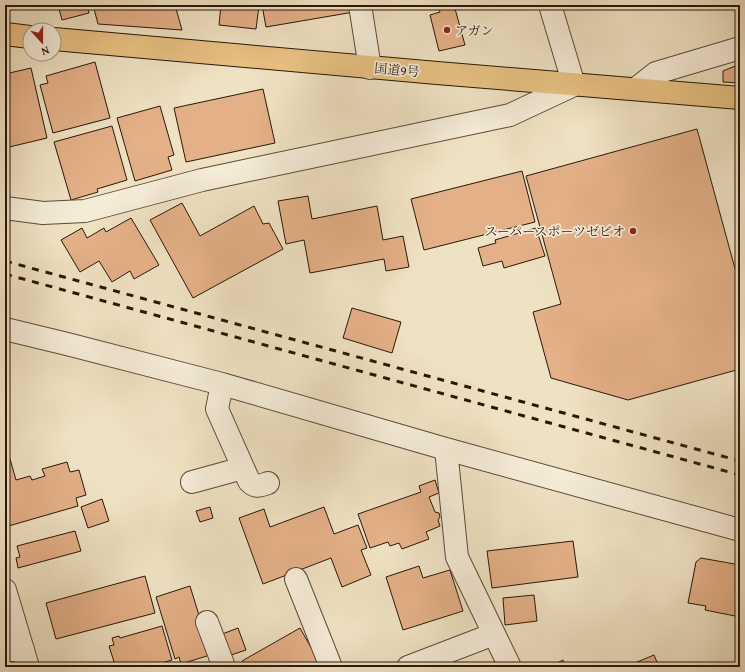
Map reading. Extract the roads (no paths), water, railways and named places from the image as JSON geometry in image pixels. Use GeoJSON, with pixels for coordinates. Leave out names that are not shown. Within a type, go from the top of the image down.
{"type":"FeatureCollection","features":[{"type":"Feature","properties":{"kind":"highway"},"geometry":{"type":"LineString","coordinates":[[5,34],[22,36]]}},
{"type":"Feature","properties":{"kind":"highway","name":"国道9号"},"geometry":{"type":"LineString","coordinates":[[62,40],[370,68],[574,85],[637,88],[740,98]]}},
{"type":"Feature","properties":{"kind":"street"},"geometry":{"type":"LineString","coordinates":[[360,5],[370,68]]}},
{"type":"Feature","properties":{"kind":"street"},"geometry":{"type":"LineString","coordinates":[[5,208],[43,213],[85,211],[202,180],[510,115],[574,85],[550,5]]}},
{"type":"Feature","properties":{"kind":"street"},"geometry":{"type":"LineString","coordinates":[[637,88],[656,73],[740,48]]}},
{"type":"Feature","properties":{"kind":"street"},"geometry":{"type":"LineString","coordinates":[[5,330],[67,344],[222,384],[446,449],[740,530]]}},
{"type":"Feature","properties":{"kind":"street"},"geometry":{"type":"LineString","coordinates":[[222,384],[217,409],[248,481],[252,486],[268,483]]}},
{"type":"Feature","properties":{"kind":"street"},"geometry":{"type":"LineString","coordinates":[[446,449],[457,557],[510,667]]}},
{"type":"Feature","properties":{"kind":"street"},"geometry":{"type":"LineString","coordinates":[[192,482],[243,468]]}},
{"type":"Feature","properties":{"kind":"street"},"geometry":{"type":"LineString","coordinates":[[296,579],[331,667]]}},
{"type":"Feature","properties":{"kind":"street"},"geometry":{"type":"LineString","coordinates":[[5,590],[19,656]]}},
{"type":"Feature","properties":{"kind":"street"},"geometry":{"type":"LineString","coordinates":[[207,622],[224,667]]}},
{"type":"Feature","properties":{"kind":"street"},"geometry":{"type":"LineString","coordinates":[[408,667],[494,634]]}},
{"type":"Feature","properties":{"kind":"railway"},"geometry":{"type":"LineString","coordinates":[[5,261],[740,461]]}},
{"type":"Feature","properties":{"kind":"railway"},"geometry":{"type":"LineString","coordinates":[[5,274],[740,475]]}},
{"type":"Feature","properties":{"kind":"place","name":"アガン"},"geometry":{"type":"Point","coordinates":[447,30]}},
{"type":"Feature","properties":{"kind":"place","name":"スーパースポーツゼビオ"},"geometry":{"type":"Point","coordinates":[633,231]}}]}
